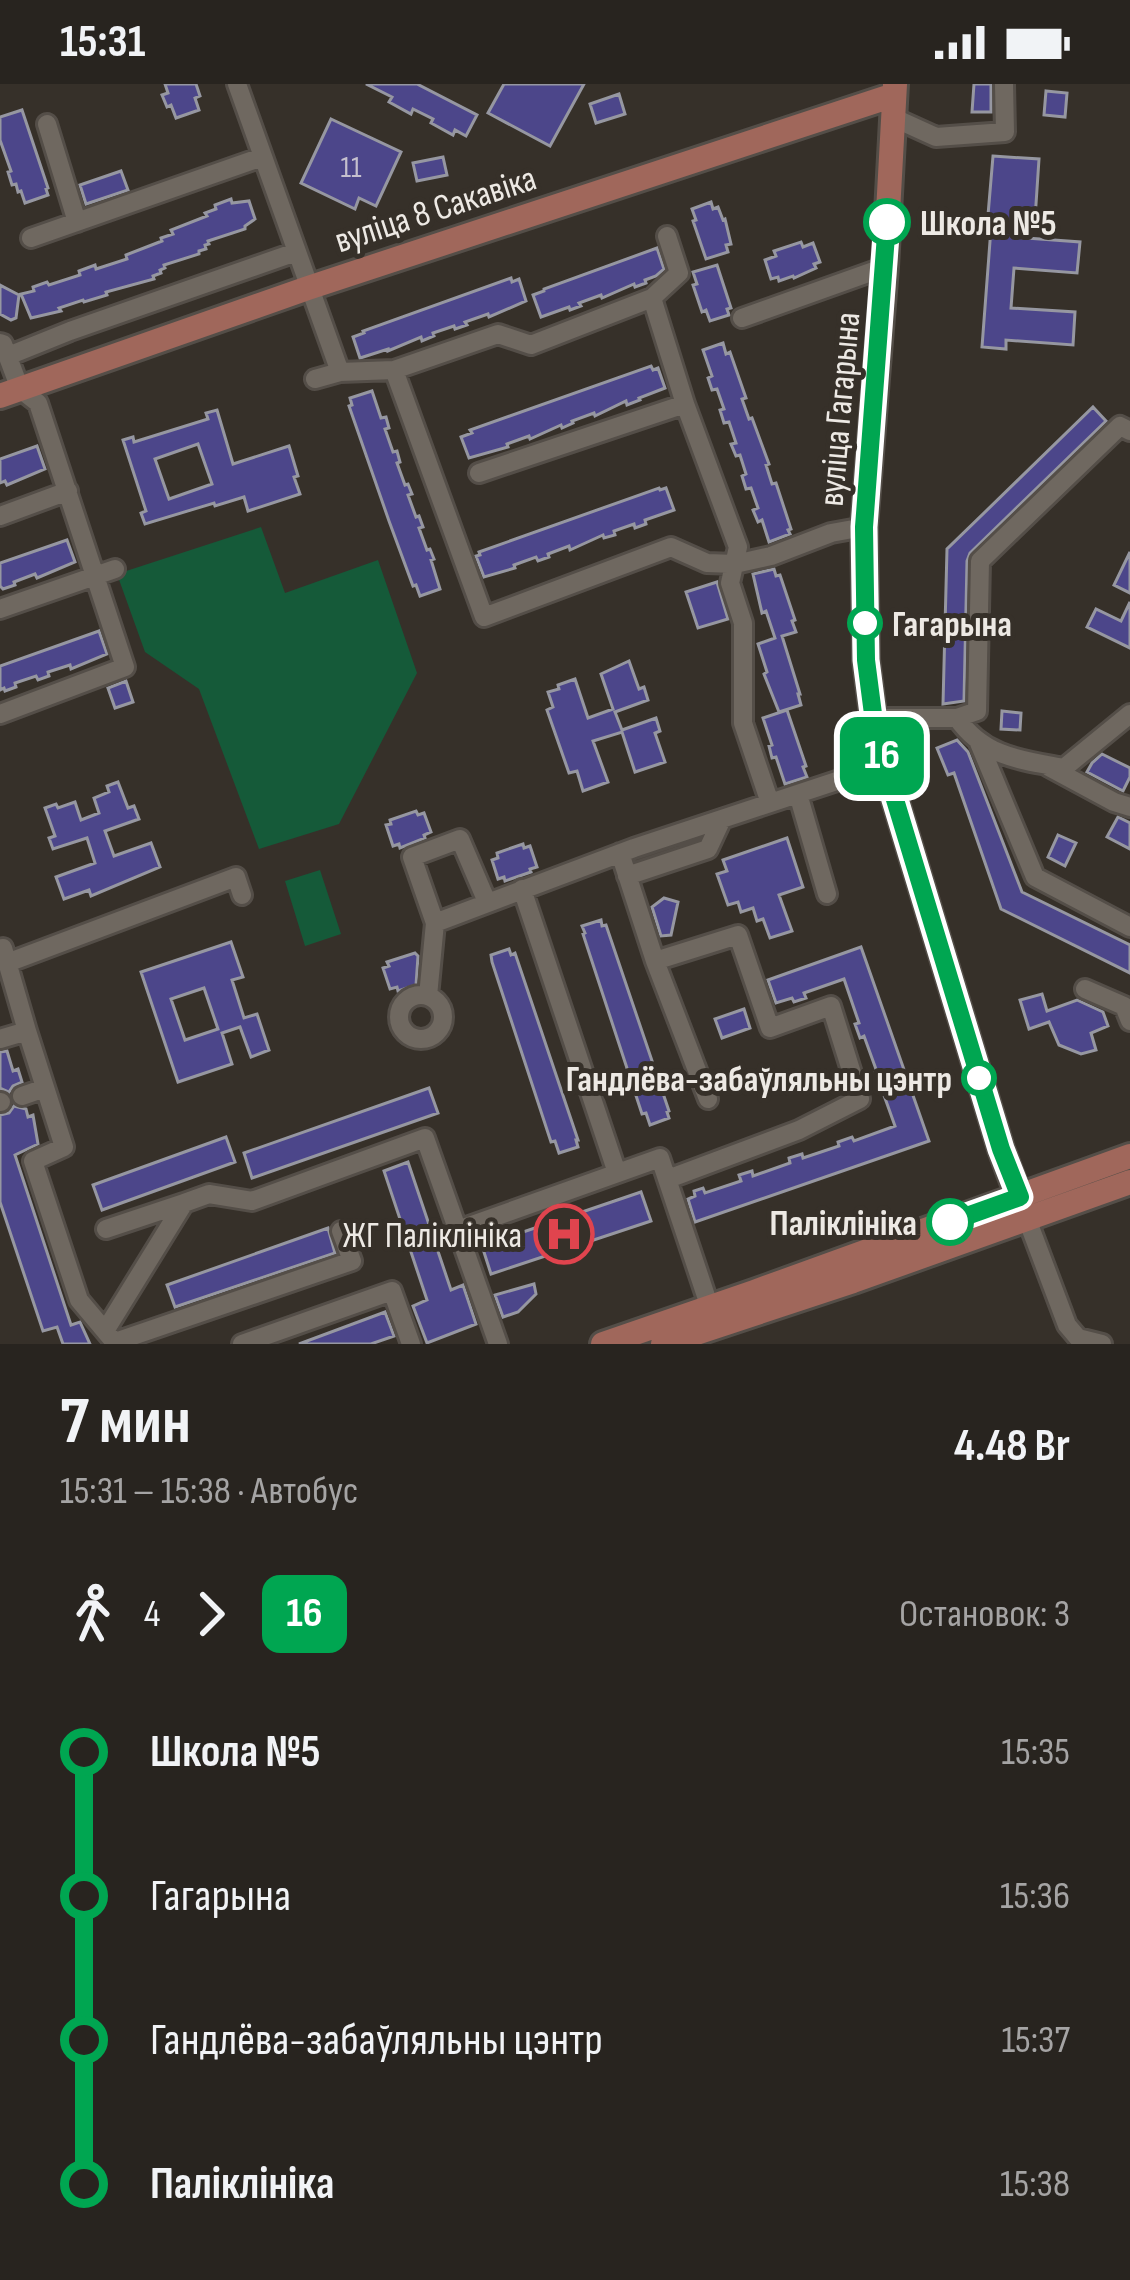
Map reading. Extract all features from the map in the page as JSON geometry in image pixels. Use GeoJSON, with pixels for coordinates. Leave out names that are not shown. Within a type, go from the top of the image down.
{"type":"FeatureCollection","features":[{"type":"Feature","properties":{"kind":"main road","name":"вуліца Гагарына"},"geometry":{"type":"LineString","coordinates":[[894,99],[864,527],[866,660],[885,766],[1023,1208]]}},
{"type":"Feature","properties":{"kind":"main road","name":"вуліца 8 Сакавіка"},"geometry":{"type":"LineString","coordinates":[[10,392],[308,288],[894,99]]}},
{"type":"Feature","properties":{"kind":"main road"},"geometry":{"type":"LineString","coordinates":[[663,1344],[1023,1208],[1130,1156]]}},
{"type":"Feature","properties":{"kind":"main road"},"geometry":{"type":"LineString","coordinates":[[1023,1208],[1130,1182]]}},
{"type":"Feature","properties":{"kind":"main road"},"geometry":{"type":"LineString","coordinates":[[603,1344],[712,1326]]}},
{"type":"Feature","properties":{"kind":"street"},"geometry":{"type":"LineString","coordinates":[[237,84],[340,372]]}},
{"type":"Feature","properties":{"kind":"street"},"geometry":{"type":"LineString","coordinates":[[894,99],[936,137],[1005,132],[1010,86]]}},
{"type":"Feature","properties":{"kind":"street"},"geometry":{"type":"LineString","coordinates":[[47,124],[77,222]]}},
{"type":"Feature","properties":{"kind":"street"},"geometry":{"type":"LineString","coordinates":[[31,238],[262,157]]}},
{"type":"Feature","properties":{"kind":"street"},"geometry":{"type":"LineString","coordinates":[[315,379],[340,372],[394,370],[498,334],[531,345],[652,298],[679,273],[667,236]]}},
{"type":"Feature","properties":{"kind":"street"},"geometry":{"type":"LineString","coordinates":[[0,714],[125,667],[106,573],[68,491],[38,403],[10,392],[4,349],[70,331],[296,252]]}},
{"type":"Feature","properties":{"kind":"street"},"geometry":{"type":"LineString","coordinates":[[742,318],[885,267]]}},
{"type":"Feature","properties":{"kind":"street"},"geometry":{"type":"LineString","coordinates":[[652,298],[739,547],[730,583],[743,622],[743,723],[770,803]]}},
{"type":"Feature","properties":{"kind":"street"},"geometry":{"type":"LineString","coordinates":[[394,370],[484,617],[671,547],[707,563],[735,564],[864,527]]}},
{"type":"Feature","properties":{"kind":"street"},"geometry":{"type":"LineString","coordinates":[[479,473],[686,404]]}},
{"type":"Feature","properties":{"kind":"street"},"geometry":{"type":"LineString","coordinates":[[874,718],[957,718],[977,711],[980,561],[1120,426],[1130,431]]}},
{"type":"Feature","properties":{"kind":"street"},"geometry":{"type":"LineString","coordinates":[[0,515],[68,491]]}},
{"type":"Feature","properties":{"kind":"street"},"geometry":{"type":"LineString","coordinates":[[0,609],[106,573]]}},
{"type":"Feature","properties":{"kind":"street"},"geometry":{"type":"LineString","coordinates":[[957,718],[964,729],[999,755],[1064,768],[1130,714]]}},
{"type":"Feature","properties":{"kind":"street"},"geometry":{"type":"LineString","coordinates":[[977,739],[1035,877],[1130,927]]}},
{"type":"Feature","properties":{"kind":"street"},"geometry":{"type":"LineString","coordinates":[[1045,764],[1130,807]]}},
{"type":"Feature","properties":{"kind":"street"},"geometry":{"type":"LineString","coordinates":[[435,923],[620,854],[885,766]]}},
{"type":"Feature","properties":{"kind":"street"},"geometry":{"type":"LineString","coordinates":[[798,794],[827,894]]}},
{"type":"Feature","properties":{"kind":"street"},"geometry":{"type":"LineString","coordinates":[[627,876],[708,849],[722,819]]}},
{"type":"Feature","properties":{"kind":"street"},"geometry":{"type":"LineString","coordinates":[[428,996],[435,923],[412,857],[460,838],[487,902]]}},
{"type":"Feature","properties":{"kind":"street"},"geometry":{"type":"LineString","coordinates":[[620,854],[708,1099]]}},
{"type":"Feature","properties":{"kind":"street"},"geometry":{"type":"LineString","coordinates":[[112,1339],[79,1300],[33,1161],[64,1148],[5,955],[236,877],[242,895]]}},
{"type":"Feature","properties":{"kind":"street"},"geometry":{"type":"LineString","coordinates":[[523,889],[617,1173]]}},
{"type":"Feature","properties":{"kind":"street"},"geometry":{"type":"LineString","coordinates":[[655,961],[738,935],[770,1028],[831,1006],[860,1099],[799,1130],[668,1179]]}},
{"type":"Feature","properties":{"kind":"street"},"geometry":{"type":"LineString","coordinates":[[1084,989],[1124,1006],[1130,1021]]}},
{"type":"Feature","properties":{"kind":"street"},"geometry":{"type":"LineString","coordinates":[[0,1039],[27,1031]]}},
{"type":"Feature","properties":{"kind":"street"},"geometry":{"type":"LineString","coordinates":[[22,1096],[45,1088]]}},
{"type":"Feature","properties":{"kind":"street"},"geometry":{"type":"LineString","coordinates":[[106,1229],[209,1194],[252,1201],[425,1138],[498,1344]]}},
{"type":"Feature","properties":{"kind":"street"},"geometry":{"type":"LineString","coordinates":[[458,1230],[660,1158],[712,1326]]}},
{"type":"Feature","properties":{"kind":"street"},"geometry":{"type":"LineString","coordinates":[[112,1339],[184,1203]]}},
{"type":"Feature","properties":{"kind":"street"},"geometry":{"type":"LineString","coordinates":[[1023,1208],[1067,1325],[1078,1338],[1102,1344]]}},
{"type":"Feature","properties":{"kind":"street"},"geometry":{"type":"LineString","coordinates":[[112,1339],[352,1261],[341,1231]]}},
{"type":"Feature","properties":{"kind":"street"},"geometry":{"type":"LineString","coordinates":[[266,1291],[281,1330]]}},
{"type":"Feature","properties":{"kind":"street"},"geometry":{"type":"LineString","coordinates":[[242,1344],[392,1291],[411,1344]]}},
{"type":"Feature","properties":{"kind":"green space"},"geometry":{"type":"Polygon","coordinates":[[[261,527],[285,593],[378,560],[417,673],[339,824],[259,849],[199,689],[145,652],[117,574],[261,527]]]}},
{"type":"Feature","properties":{"kind":"green space"},"geometry":{"type":"Polygon","coordinates":[[[320,870],[341,934],[305,946],[285,881],[320,870]]]}},
{"type":"Feature","properties":{"kind":"building"},"geometry":{"type":"Polygon","coordinates":[[[165,84],[196,84],[199,110],[176,118],[162,95],[168,93],[165,84]]]}},
{"type":"Feature","properties":{"kind":"building"},"geometry":{"type":"Polygon","coordinates":[[[366,84],[417,84],[477,115],[466,136],[455,130],[453,135],[431,123],[433,119],[389,102],[392,97],[366,84]]]}},
{"type":"Feature","properties":{"kind":"building"},"geometry":{"type":"Polygon","coordinates":[[[504,84],[584,84],[550,146],[488,113],[504,84]]]}},
{"type":"Feature","properties":{"kind":"building"},"geometry":{"type":"Polygon","coordinates":[[[974,84],[991,84],[991,112],[972,112],[974,84]]]}},
{"type":"Feature","properties":{"kind":"building"},"geometry":{"type":"Polygon","coordinates":[[[1046,91],[1067,93],[1065,117],[1044,115],[1046,91]]]}},
{"type":"Feature","properties":{"kind":"building"},"geometry":{"type":"Polygon","coordinates":[[[619,94],[625,114],[596,123],[590,104],[619,94]]]}},
{"type":"Feature","properties":{"kind":"building"},"geometry":{"type":"Polygon","coordinates":[[[22,110],[48,188],[48,195],[25,203],[16,184],[12,185],[0,140],[0,117],[22,110]]]}},
{"type":"Feature","properties":{"kind":"building"},"geometry":{"type":"Polygon","coordinates":[[[331,119],[401,152],[376,206],[359,198],[355,209],[301,183],[331,119]]]}},
{"type":"Feature","properties":{"kind":"building"},"geometry":{"type":"Polygon","coordinates":[[[993,156],[1039,159],[1035,219],[1016,217],[1014,237],[1080,242],[1077,273],[1014,268],[1011,308],[1075,312],[1073,345],[1006,340],[1006,349],[982,347],[993,156]]]}},
{"type":"Feature","properties":{"kind":"building"},"geometry":{"type":"Polygon","coordinates":[[[443,157],[447,175],[417,181],[413,163],[443,157]]]}},
{"type":"Feature","properties":{"kind":"building"},"geometry":{"type":"Polygon","coordinates":[[[121,171],[128,190],[86,204],[80,185],[121,171]]]}},
{"type":"Feature","properties":{"kind":"building"},"geometry":{"type":"Polygon","coordinates":[[[231,199],[232,203],[249,201],[255,219],[245,229],[208,241],[199,254],[164,265],[154,279],[31,318],[21,294],[80,275],[79,271],[95,265],[96,269],[127,259],[126,255],[162,241],[173,234],[171,230],[207,216],[215,205],[231,199]]]}},
{"type":"Feature","properties":{"kind":"building"},"geometry":{"type":"Polygon","coordinates":[[[711,202],[725,219],[731,244],[726,245],[728,252],[706,259],[692,209],[711,202]]]}},
{"type":"Feature","properties":{"kind":"building"},"geometry":{"type":"Polygon","coordinates":[[[801,242],[803,247],[813,243],[820,262],[814,264],[816,268],[794,278],[771,279],[765,260],[776,256],[774,251],[801,242]]]}},
{"type":"Feature","properties":{"kind":"building"},"geometry":{"type":"Polygon","coordinates":[[[657,248],[664,269],[646,283],[541,317],[533,295],[657,248]]]}},
{"type":"Feature","properties":{"kind":"building"},"geometry":{"type":"Polygon","coordinates":[[[717,265],[731,308],[729,315],[710,321],[706,310],[702,312],[693,272],[717,265]]]}},
{"type":"Feature","properties":{"kind":"building"},"geometry":{"type":"Polygon","coordinates":[[[511,278],[512,282],[519,279],[526,301],[422,341],[421,337],[360,358],[353,337],[363,331],[511,278]]]}},
{"type":"Feature","properties":{"kind":"building"},"geometry":{"type":"Polygon","coordinates":[[[0,285],[19,295],[16,318],[11,320],[0,314],[0,285]]]}},
{"type":"Feature","properties":{"kind":"building"},"geometry":{"type":"Polygon","coordinates":[[[723,343],[791,529],[790,534],[769,542],[753,510],[758,508],[751,488],[746,489],[742,476],[746,474],[731,444],[736,443],[729,422],[724,423],[717,389],[712,390],[708,378],[712,376],[703,350],[723,343]]]}},
{"type":"Feature","properties":{"kind":"building"},"geometry":{"type":"Polygon","coordinates":[[[651,366],[658,368],[665,388],[469,458],[461,437],[470,430],[651,366]]]}},
{"type":"Feature","properties":{"kind":"building"},"geometry":{"type":"Polygon","coordinates":[[[372,391],[381,418],[386,417],[389,428],[385,429],[434,559],[440,589],[420,596],[349,406],[350,398],[372,391]]]}},
{"type":"Feature","properties":{"kind":"building"},"geometry":{"type":"Polygon","coordinates":[[[1093,407],[1106,421],[970,553],[964,701],[943,704],[947,549],[1093,407]]]}},
{"type":"Feature","properties":{"kind":"building"},"geometry":{"type":"Polygon","coordinates":[[[217,410],[233,464],[289,446],[300,494],[248,511],[244,497],[145,524],[141,513],[146,511],[123,440],[133,437],[134,442],[208,419],[206,413],[217,410]],[[198,444],[155,459],[169,499],[212,484],[198,444]]]}},
{"type":"Feature","properties":{"kind":"building"},"geometry":{"type":"Polygon","coordinates":[[[37,446],[45,469],[7,485],[0,483],[0,459],[37,446]]]}},
{"type":"Feature","properties":{"kind":"building"},"geometry":{"type":"Polygon","coordinates":[[[666,488],[674,510],[635,528],[634,524],[614,531],[615,535],[603,535],[484,577],[476,556],[479,552],[666,488]]]}},
{"type":"Feature","properties":{"kind":"building"},"geometry":{"type":"Polygon","coordinates":[[[67,540],[75,562],[3,589],[0,586],[0,563],[67,540]]]}},
{"type":"Feature","properties":{"kind":"building"},"geometry":{"type":"Polygon","coordinates":[[[1130,552],[1130,593],[1114,585],[1130,552]]]}},
{"type":"Feature","properties":{"kind":"building"},"geometry":{"type":"Polygon","coordinates":[[[774,569],[795,620],[796,632],[782,636],[801,705],[779,712],[758,644],[775,638],[766,611],[762,613],[753,574],[774,569]]]}},
{"type":"Feature","properties":{"kind":"building"},"geometry":{"type":"Polygon","coordinates":[[[717,582],[728,619],[698,628],[686,592],[717,582]]]}},
{"type":"Feature","properties":{"kind":"building"},"geometry":{"type":"Polygon","coordinates":[[[1130,602],[1130,648],[1087,627],[1096,609],[1121,621],[1130,602]]]}},
{"type":"Feature","properties":{"kind":"building"},"geometry":{"type":"Polygon","coordinates":[[[99,631],[107,654],[0,690],[0,666],[99,631]]]}},
{"type":"Feature","properties":{"kind":"building"},"geometry":{"type":"Polygon","coordinates":[[[629,661],[648,700],[615,712],[622,730],[656,718],[660,731],[655,733],[665,762],[635,772],[622,732],[593,741],[608,782],[583,791],[577,771],[569,773],[547,710],[553,707],[548,692],[575,679],[588,718],[613,709],[601,674],[629,661]]]}},
{"type":"Feature","properties":{"kind":"building"},"geometry":{"type":"Polygon","coordinates":[[[126,681],[133,702],[115,708],[108,688],[126,681]]]}},
{"type":"Feature","properties":{"kind":"building"},"geometry":{"type":"Polygon","coordinates":[[[787,710],[807,777],[785,784],[776,757],[772,758],[763,718],[787,710]]]}},
{"type":"Feature","properties":{"kind":"building"},"geometry":{"type":"Polygon","coordinates":[[[1002,711],[1021,713],[1020,730],[1001,729],[1002,711]]]}},
{"type":"Feature","properties":{"kind":"building"},"geometry":{"type":"Polygon","coordinates":[[[957,740],[968,752],[1022,892],[1130,945],[1130,973],[1001,909],[954,773],[948,775],[937,748],[957,740]]]}},
{"type":"Feature","properties":{"kind":"building"},"geometry":{"type":"Polygon","coordinates":[[[1102,754],[1130,768],[1123,791],[1087,772],[1102,754]]]}},
{"type":"Feature","properties":{"kind":"building"},"geometry":{"type":"Polygon","coordinates":[[[118,782],[128,808],[134,806],[139,819],[105,831],[114,856],[151,843],[160,867],[91,896],[89,890],[64,899],[56,877],[95,863],[87,838],[53,849],[49,838],[55,836],[45,808],[75,802],[81,820],[99,813],[94,798],[118,782]]]}},
{"type":"Feature","properties":{"kind":"building"},"geometry":{"type":"Polygon","coordinates":[[[416,811],[424,813],[431,832],[400,848],[393,846],[386,825],[416,811]]]}},
{"type":"Feature","properties":{"kind":"building"},"geometry":{"type":"Polygon","coordinates":[[[1118,817],[1130,823],[1130,849],[1107,837],[1118,817]]]}},
{"type":"Feature","properties":{"kind":"building"},"geometry":{"type":"Polygon","coordinates":[[[1058,835],[1076,843],[1065,866],[1048,857],[1058,835]]]}},
{"type":"Feature","properties":{"kind":"building"},"geometry":{"type":"Polygon","coordinates":[[[787,838],[803,887],[779,895],[792,931],[770,938],[753,908],[741,912],[738,902],[728,905],[717,874],[727,871],[723,860],[787,838]]]}},
{"type":"Feature","properties":{"kind":"building"},"geometry":{"type":"Polygon","coordinates":[[[530,846],[537,867],[505,881],[498,879],[492,860],[498,858],[497,853],[530,846]]]}},
{"type":"Feature","properties":{"kind":"building"},"geometry":{"type":"Polygon","coordinates":[[[664,898],[678,902],[671,935],[661,936],[652,907],[664,898]]]}},
{"type":"Feature","properties":{"kind":"building"},"geometry":{"type":"Polygon","coordinates":[[[601,920],[669,1111],[669,1118],[650,1125],[646,1113],[642,1114],[583,934],[582,926],[601,920]]]}},
{"type":"Feature","properties":{"kind":"building"},"geometry":{"type":"Polygon","coordinates":[[[231,942],[243,977],[232,980],[244,1018],[257,1014],[269,1050],[251,1057],[240,1027],[222,1033],[232,1064],[178,1082],[141,972],[231,942]],[[204,988],[171,999],[185,1040],[218,1029],[204,988]]]}},
{"type":"Feature","properties":{"kind":"building"},"geometry":{"type":"Polygon","coordinates":[[[861,947],[929,1141],[695,1222],[688,1199],[695,1196],[694,1191],[703,1188],[705,1193],[741,1181],[739,1175],[752,1171],[753,1176],[790,1163],[789,1158],[802,1154],[803,1158],[852,1137],[854,1141],[895,1126],[878,1088],[864,1036],[860,1038],[855,1024],[859,1023],[844,979],[804,993],[806,998],[776,1003],[768,980],[861,947]]]}},
{"type":"Feature","properties":{"kind":"building"},"geometry":{"type":"Polygon","coordinates":[[[509,949],[511,955],[515,953],[578,1140],[578,1147],[559,1153],[555,1141],[551,1142],[492,962],[491,955],[509,949]]]}},
{"type":"Feature","properties":{"kind":"building"},"geometry":{"type":"Polygon","coordinates":[[[415,953],[416,985],[390,989],[383,968],[389,966],[387,962],[415,953]]]}},
{"type":"Feature","properties":{"kind":"building"},"geometry":{"type":"Polygon","coordinates":[[[1042,994],[1047,1011],[1077,1000],[1103,1012],[1108,1026],[1091,1033],[1096,1050],[1081,1054],[1059,1045],[1049,1022],[1029,1029],[1020,1000],[1042,994]]]}},
{"type":"Feature","properties":{"kind":"building"},"geometry":{"type":"Polygon","coordinates":[[[744,1009],[750,1028],[722,1038],[715,1019],[744,1009]]]}},
{"type":"Feature","properties":{"kind":"building"},"geometry":{"type":"Polygon","coordinates":[[[7,1051],[22,1082],[9,1092],[0,1088],[0,1052],[7,1051]]]}},
{"type":"Feature","properties":{"kind":"building"},"geometry":{"type":"Polygon","coordinates":[[[429,1088],[438,1113],[252,1178],[244,1153],[429,1088]]]}},
{"type":"Feature","properties":{"kind":"building"},"geometry":{"type":"Polygon","coordinates":[[[14,1106],[26,1109],[28,1117],[33,1115],[38,1144],[15,1155],[71,1325],[80,1322],[90,1344],[63,1344],[57,1327],[43,1331],[0,1202],[0,1115],[14,1106]]]}},
{"type":"Feature","properties":{"kind":"building"},"geometry":{"type":"Polygon","coordinates":[[[226,1137],[235,1162],[102,1210],[93,1185],[226,1137]]]}},
{"type":"Feature","properties":{"kind":"building"},"geometry":{"type":"Polygon","coordinates":[[[408,1162],[451,1290],[463,1285],[476,1324],[427,1343],[413,1306],[427,1300],[384,1171],[408,1162]]]}},
{"type":"Feature","properties":{"kind":"building","name":"ЖГ Паліклініка"},"geometry":{"type":"Polygon","coordinates":[[[641,1192],[651,1221],[491,1274],[482,1246],[641,1192]]]}},
{"type":"Feature","properties":{"kind":"building"},"geometry":{"type":"Polygon","coordinates":[[[328,1228],[335,1253],[175,1307],[167,1285],[328,1228]]]}},
{"type":"Feature","properties":{"kind":"building"},"geometry":{"type":"Polygon","coordinates":[[[534,1284],[536,1294],[518,1312],[503,1317],[495,1295],[534,1284]]]}},
{"type":"Feature","properties":{"kind":"building"},"geometry":{"type":"Polygon","coordinates":[[[385,1312],[394,1336],[371,1344],[299,1344],[385,1312]]]}},
{"type":"Feature","properties":{"kind":"bus line","name":"16"},"geometry":{"type":"LineString","coordinates":[[887,222],[864,527],[866,660],[876,737],[1001,1149],[1020,1197],[950,1222]]}},
{"type":"Feature","properties":{"kind":"place","name":"Школа №5"},"geometry":{"type":"Point","coordinates":[887,222]}},
{"type":"Feature","properties":{"kind":"place","name":"Гагарына"},"geometry":{"type":"Point","coordinates":[865,623]}},
{"type":"Feature","properties":{"kind":"place","name":"Гандлёва-забаўляльны цэнтр"},"geometry":{"type":"Point","coordinates":[979,1078]}},
{"type":"Feature","properties":{"kind":"place","name":"Паліклініка"},"geometry":{"type":"Point","coordinates":[950,1222]}},
{"type":"Feature","properties":{"kind":"place","name":"ЖГ Паліклініка"},"geometry":{"type":"Point","coordinates":[564,1234]}}]}
